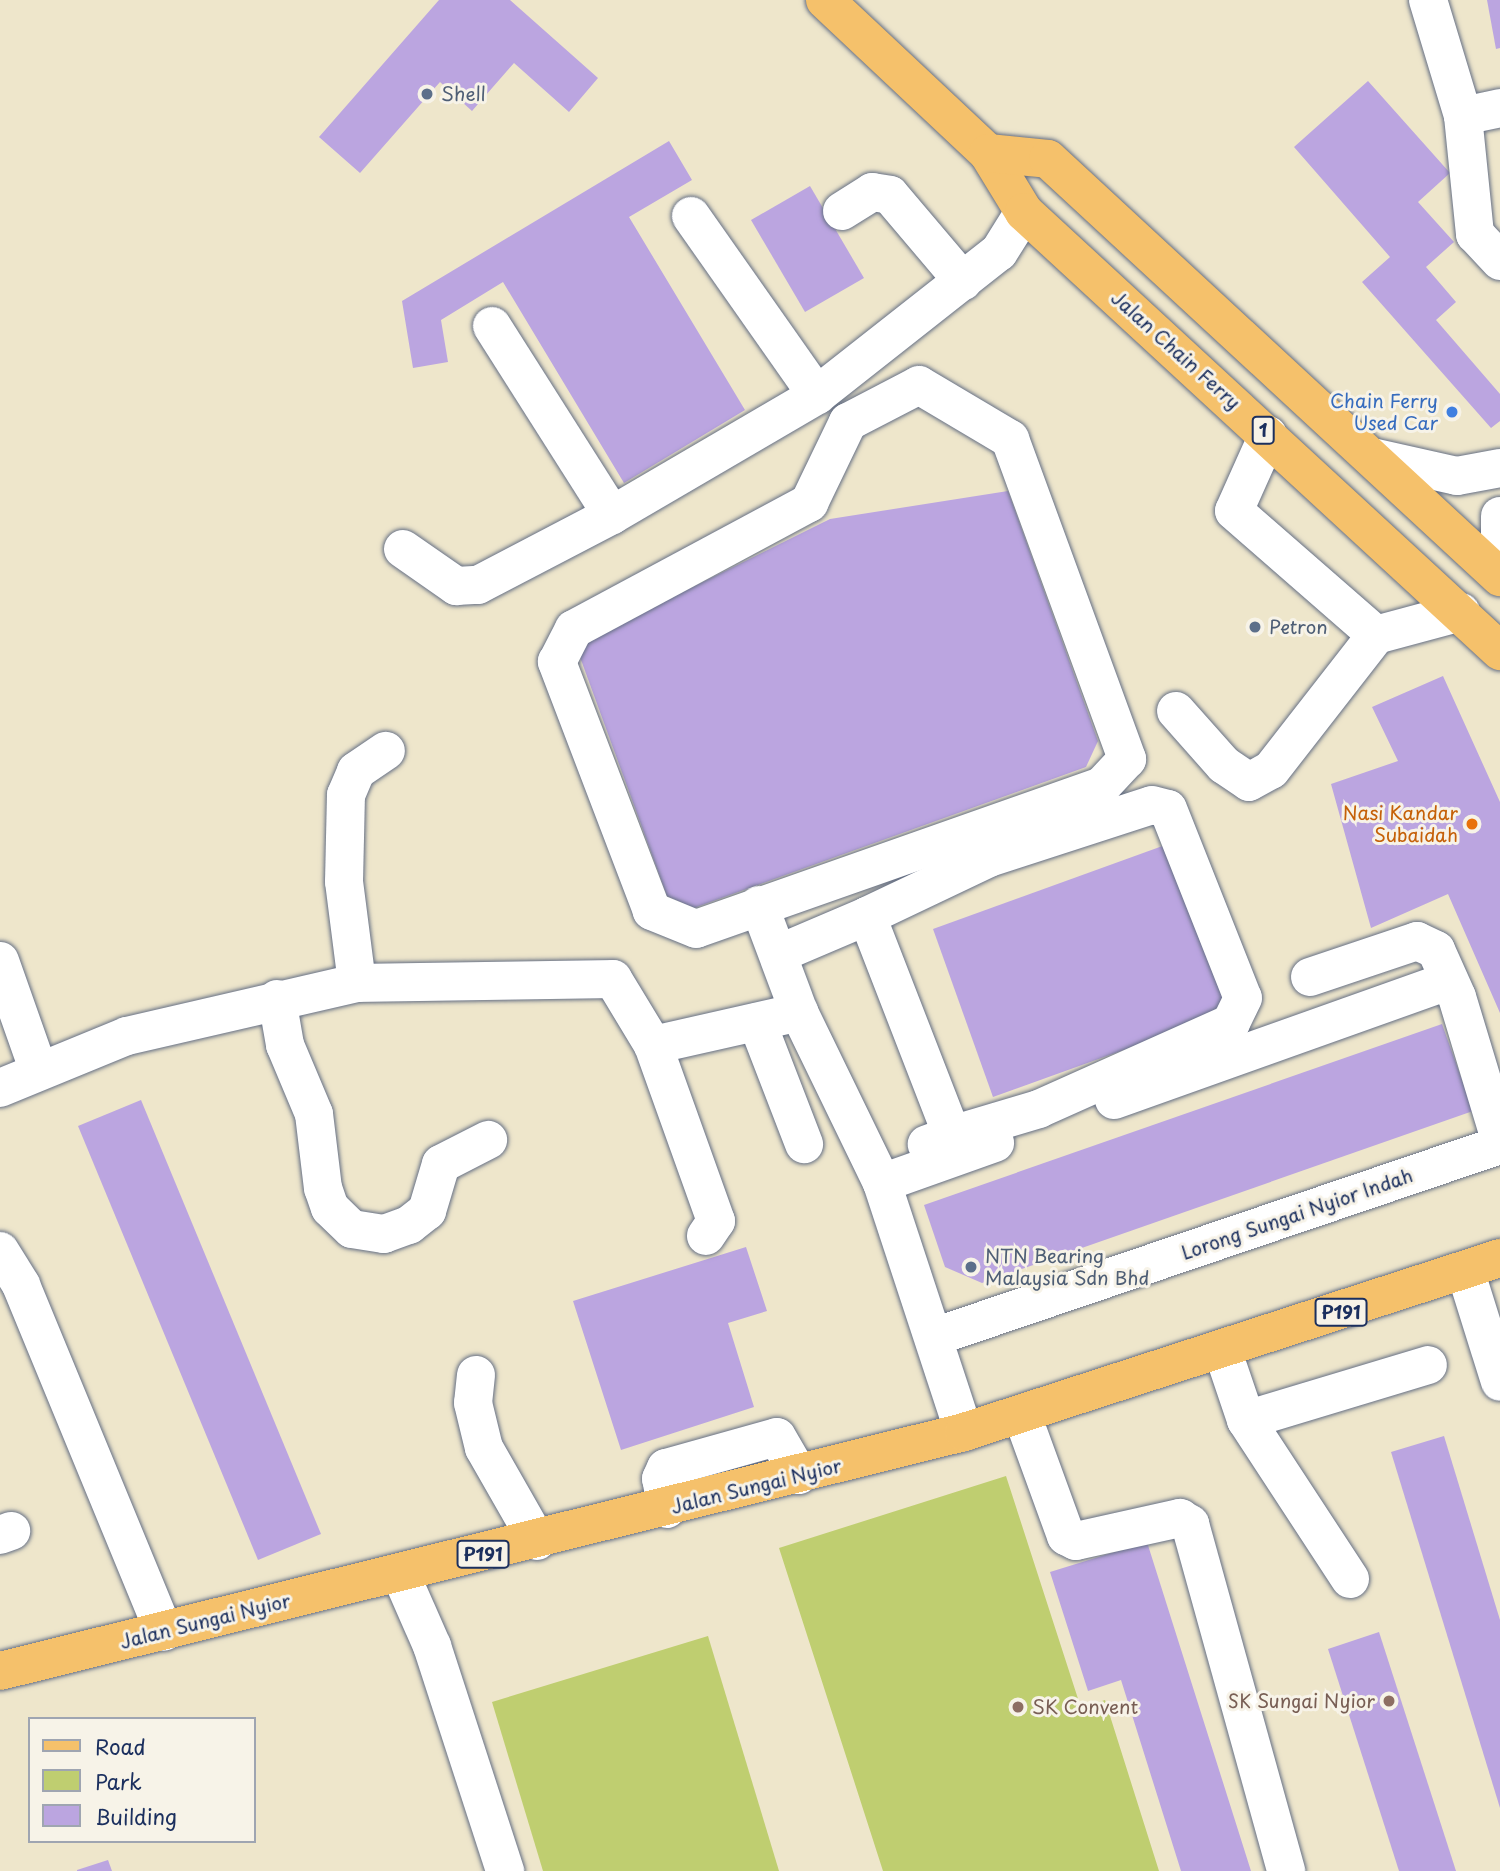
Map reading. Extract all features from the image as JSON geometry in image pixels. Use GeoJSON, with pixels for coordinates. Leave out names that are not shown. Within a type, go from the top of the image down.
{"type":"FeatureCollection","features":[{"type":"Feature","properties":{"kind":"main road","name":"Jalan Chain Ferry"},"geometry":{"type":"LineString","coordinates":[[825,0],[988,153],[1024,212],[1461,612],[1500,651]]}},
{"type":"Feature","properties":{"kind":"main road"},"geometry":{"type":"LineString","coordinates":[[988,153],[1048,159],[1500,577]]}},
{"type":"Feature","properties":{"kind":"main road","name":"Jalan Sungai Nyior"},"geometry":{"type":"LineString","coordinates":[[0,1671],[667,1509],[964,1432],[1223,1352],[1483,1264]]}},
{"type":"Feature","properties":{"kind":"street"},"geometry":{"type":"LineString","coordinates":[[1428,0],[1463,116],[1475,234],[1500,261]]}},
{"type":"Feature","properties":{"kind":"street"},"geometry":{"type":"LineString","coordinates":[[1463,116],[1500,108]]}},
{"type":"Feature","properties":{"kind":"street"},"geometry":{"type":"LineString","coordinates":[[842,211],[872,192],[890,195],[962,281]]}},
{"type":"Feature","properties":{"kind":"street"},"geometry":{"type":"LineString","coordinates":[[403,549],[456,586],[478,585],[612,515],[817,395],[999,252],[1024,212]]}},
{"type":"Feature","properties":{"kind":"street"},"geometry":{"type":"LineString","coordinates":[[691,216],[817,395]]}},
{"type":"Feature","properties":{"kind":"street"},"geometry":{"type":"LineString","coordinates":[[492,326],[612,515]]}},
{"type":"Feature","properties":{"kind":"street"},"geometry":{"type":"LineString","coordinates":[[919,385],[1010,439],[1127,759],[1102,786],[759,905],[696,929],[652,911],[556,662],[574,629],[809,503],[848,422],[919,385]]}},
{"type":"Feature","properties":{"kind":"street"},"geometry":{"type":"LineString","coordinates":[[1268,435],[1234,511],[1376,635]]}},
{"type":"Feature","properties":{"kind":"street"},"geometry":{"type":"LineString","coordinates":[[1372,457],[1457,475],[1500,468]]}},
{"type":"Feature","properties":{"kind":"street"},"geometry":{"type":"LineString","coordinates":[[1500,516],[1500,550]]}},
{"type":"Feature","properties":{"kind":"street"},"geometry":{"type":"LineString","coordinates":[[1175,711],[1224,765],[1249,782],[1271,770],[1376,635],[1461,612]]}},
{"type":"Feature","properties":{"kind":"street"},"geometry":{"type":"LineString","coordinates":[[357,983],[344,882],[346,795],[356,771],[386,751]]}},
{"type":"Feature","properties":{"kind":"street"},"geometry":{"type":"LineString","coordinates":[[778,954],[867,916],[989,858],[1152,805],[1168,809],[1243,998],[1231,1023],[1039,1109],[952,1135],[878,1173]]}},
{"type":"Feature","properties":{"kind":"street"},"geometry":{"type":"LineString","coordinates":[[759,905],[799,1012],[878,1173],[964,1432]]}},
{"type":"Feature","properties":{"kind":"street"},"geometry":{"type":"LineString","coordinates":[[867,916],[952,1135]]}},
{"type":"Feature","properties":{"kind":"street"},"geometry":{"type":"LineString","coordinates":[[1310,977],[1417,941],[1436,950],[1500,1139]]}},
{"type":"Feature","properties":{"kind":"street"},"geometry":{"type":"LineString","coordinates":[[0,961],[38,1069]]}},
{"type":"Feature","properties":{"kind":"street"},"geometry":{"type":"LineString","coordinates":[[0,1088],[38,1069],[127,1036],[277,999],[357,983],[613,979],[653,1045],[716,1221],[706,1236]]}},
{"type":"Feature","properties":{"kind":"street"},"geometry":{"type":"LineString","coordinates":[[878,1173],[1448,981]]}},
{"type":"Feature","properties":{"kind":"street"},"geometry":{"type":"LineString","coordinates":[[277,999],[285,1045],[314,1114],[323,1188],[330,1208],[352,1229],[384,1234],[409,1225],[427,1211],[441,1164],[488,1140]]}},
{"type":"Feature","properties":{"kind":"street"},"geometry":{"type":"LineString","coordinates":[[653,1045],[799,1012]]}},
{"type":"Feature","properties":{"kind":"street"},"geometry":{"type":"LineString","coordinates":[[757,1022],[804,1144]]}},
{"type":"Feature","properties":{"kind":"street","name":"Lorong Sungai Nyior Indah"},"geometry":{"type":"LineString","coordinates":[[934,1337],[1500,1145]]}},
{"type":"Feature","properties":{"kind":"street"},"geometry":{"type":"LineString","coordinates":[[0,1251],[21,1285],[164,1632]]}},
{"type":"Feature","properties":{"kind":"street"},"geometry":{"type":"LineString","coordinates":[[1483,1264],[1500,1382]]}},
{"type":"Feature","properties":{"kind":"street"},"geometry":{"type":"LineString","coordinates":[[1223,1352],[1246,1420],[1350,1579]]}},
{"type":"Feature","properties":{"kind":"street"},"geometry":{"type":"LineString","coordinates":[[1246,1420],[1428,1365]]}},
{"type":"Feature","properties":{"kind":"street"},"geometry":{"type":"LineString","coordinates":[[476,1375],[472,1403],[484,1448],[537,1541]]}},
{"type":"Feature","properties":{"kind":"street"},"geometry":{"type":"LineString","coordinates":[[1022,1415],[1066,1536],[1076,1541],[1180,1518],[1190,1524],[1286,1871]]}},
{"type":"Feature","properties":{"kind":"street"},"geometry":{"type":"LineString","coordinates":[[400,1573],[432,1646],[505,1871]]}},
{"type":"Feature","properties":{"kind":"green space"},"geometry":{"type":"Polygon","coordinates":[[[1006,1476],[1081,1708],[1105,1700],[1159,1871],[883,1871],[779,1548],[1006,1476]]]}},
{"type":"Feature","properties":{"kind":"green space"},"geometry":{"type":"Polygon","coordinates":[[[708,1636],[779,1871],[543,1871],[492,1702],[708,1636]]]}},
{"type":"Feature","properties":{"kind":"building"},"geometry":{"type":"Polygon","coordinates":[[[439,0],[510,0],[598,78],[569,112],[514,63],[472,111],[440,82],[360,173],[319,137],[439,0]]]}},
{"type":"Feature","properties":{"kind":"building"},"geometry":{"type":"Polygon","coordinates":[[[1487,0],[1500,0],[1500,48],[1496,49],[1487,0]]]}},
{"type":"Feature","properties":{"kind":"building"},"geometry":{"type":"Polygon","coordinates":[[[1368,81],[1450,173],[1418,202],[1454,242],[1426,267],[1456,302],[1436,320],[1500,394],[1500,421],[1491,428],[1362,282],[1390,257],[1294,147],[1368,81]]]}},
{"type":"Feature","properties":{"kind":"building"},"geometry":{"type":"Polygon","coordinates":[[[669,141],[692,180],[629,217],[745,410],[624,483],[503,282],[441,320],[448,362],[413,368],[402,301],[669,141]]]}},
{"type":"Feature","properties":{"kind":"building"},"geometry":{"type":"Polygon","coordinates":[[[810,186],[864,278],[805,312],[751,220],[810,186]]]}},
{"type":"Feature","properties":{"kind":"building"},"geometry":{"type":"Polygon","coordinates":[[[1008,491],[1098,741],[1086,767],[694,908],[667,896],[580,657],[586,640],[830,519],[1008,491]]]}},
{"type":"Feature","properties":{"kind":"building"},"geometry":{"type":"Polygon","coordinates":[[[1443,676],[1500,802],[1500,1013],[1448,894],[1371,928],[1331,784],[1398,761],[1372,707],[1443,676]]]}},
{"type":"Feature","properties":{"kind":"building"},"geometry":{"type":"Polygon","coordinates":[[[1168,844],[1229,1012],[993,1097],[933,929],[1168,844]]]}},
{"type":"Feature","properties":{"kind":"building"},"geometry":{"type":"Polygon","coordinates":[[[1442,1024],[1473,1111],[982,1283],[945,1267],[924,1205],[1442,1024]]]}},
{"type":"Feature","properties":{"kind":"building"},"geometry":{"type":"Polygon","coordinates":[[[141,1100],[321,1534],[258,1560],[78,1126],[141,1100]]]}},
{"type":"Feature","properties":{"kind":"building"},"geometry":{"type":"Polygon","coordinates":[[[746,1247],[767,1311],[728,1323],[754,1407],[621,1450],[573,1301],[746,1247]]]}},
{"type":"Feature","properties":{"kind":"building"},"geometry":{"type":"Polygon","coordinates":[[[1444,1436],[1500,1620],[1500,1808],[1391,1452],[1444,1436]]]}},
{"type":"Feature","properties":{"kind":"building"},"geometry":{"type":"Polygon","coordinates":[[[1147,1542],[1251,1871],[1181,1871],[1121,1680],[1088,1691],[1050,1572],[1147,1542]]]}},
{"type":"Feature","properties":{"kind":"building"},"geometry":{"type":"Polygon","coordinates":[[[1379,1632],[1456,1871],[1399,1871],[1328,1649],[1379,1632]]]}},
{"type":"Feature","properties":{"kind":"building"},"geometry":{"type":"Polygon","coordinates":[[[108,1860],[112,1871],[77,1871],[77,1870],[108,1860]]]}},
{"type":"Feature","properties":{"kind":"place","name":"Shell"},"geometry":{"type":"Point","coordinates":[427,94]}},
{"type":"Feature","properties":{"kind":"place","name":"Chain Ferry Used Car"},"geometry":{"type":"Point","coordinates":[1452,412]}},
{"type":"Feature","properties":{"kind":"place","name":"Petron"},"geometry":{"type":"Point","coordinates":[1255,627]}},
{"type":"Feature","properties":{"kind":"place","name":"Nasi Kandar Subaidah"},"geometry":{"type":"Point","coordinates":[1472,824]}},
{"type":"Feature","properties":{"kind":"place","name":"NTN Bearing Malaysia Sdn Bhd"},"geometry":{"type":"Point","coordinates":[971,1267]}},
{"type":"Feature","properties":{"kind":"place","name":"SK Sungai Nyior"},"geometry":{"type":"Point","coordinates":[1389,1701]}},
{"type":"Feature","properties":{"kind":"place","name":"SK Convent"},"geometry":{"type":"Point","coordinates":[1018,1707]}}]}
